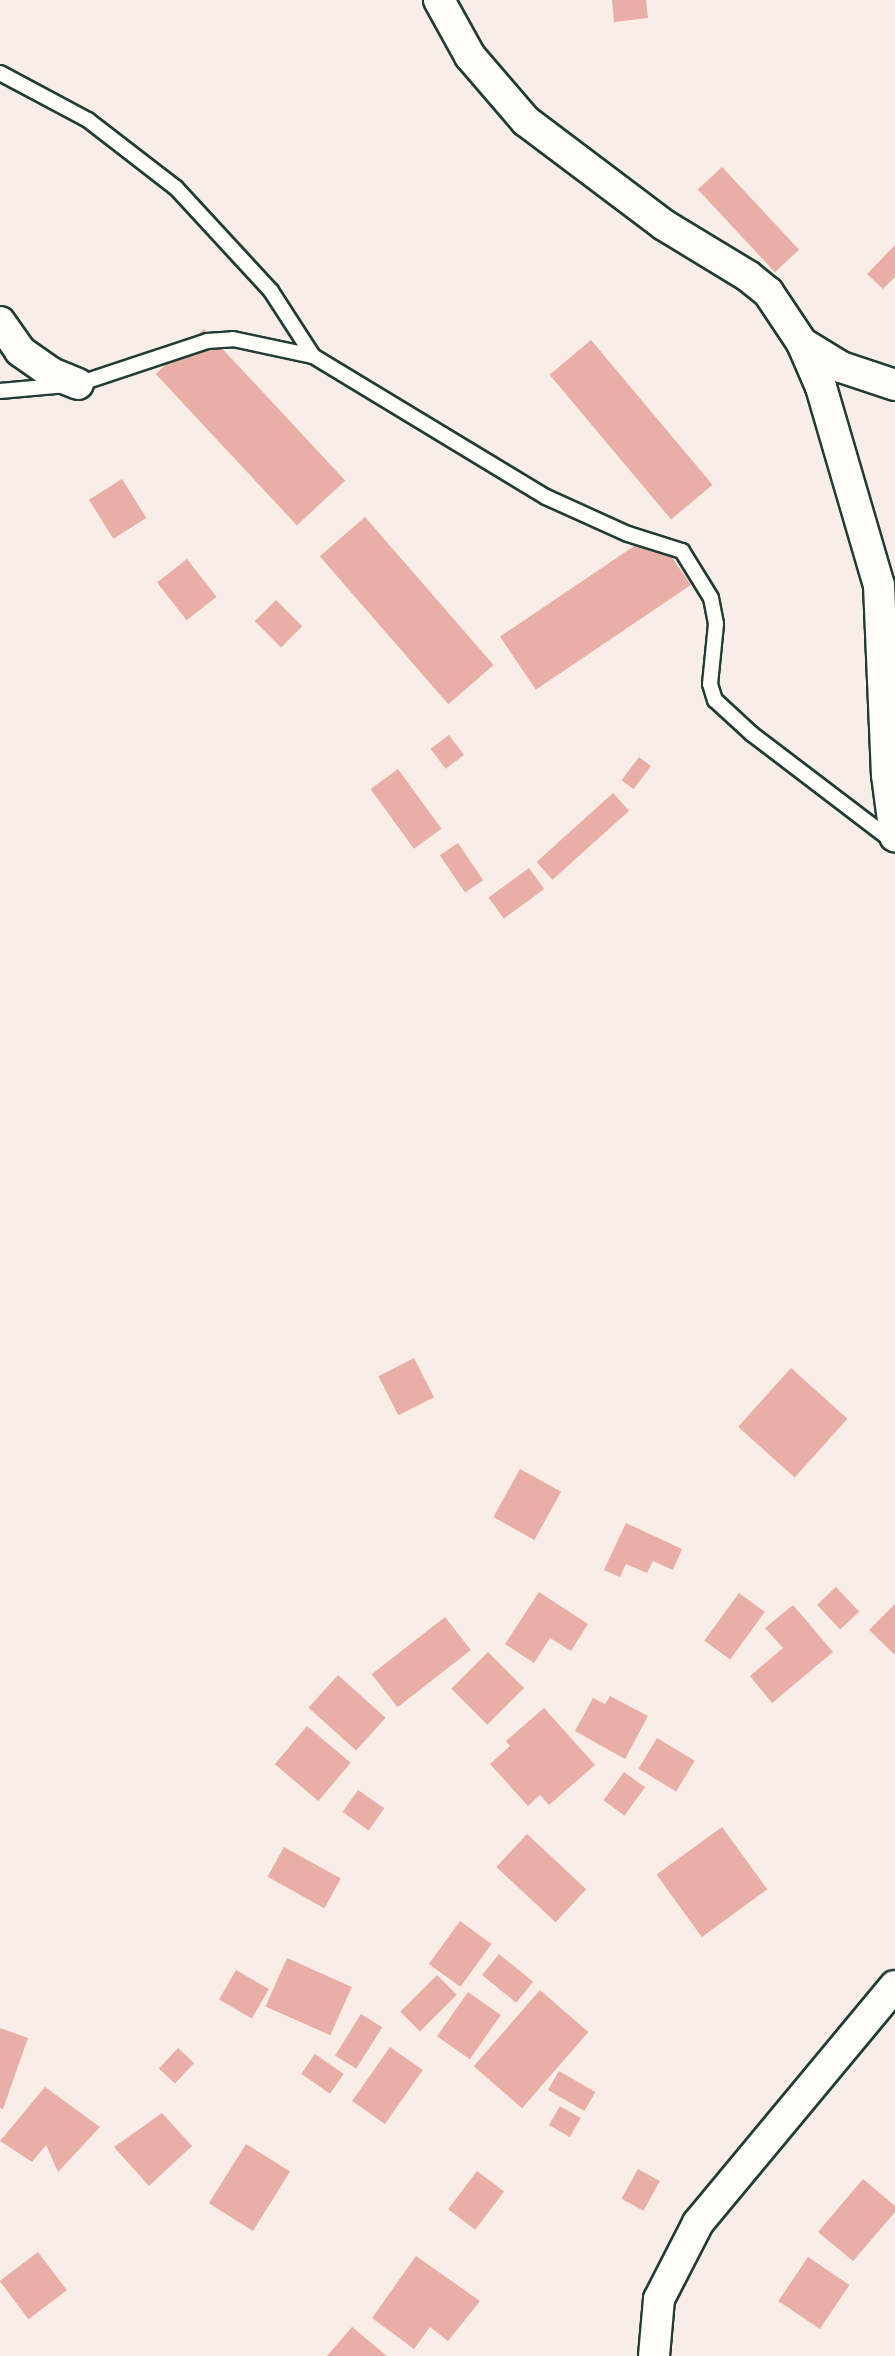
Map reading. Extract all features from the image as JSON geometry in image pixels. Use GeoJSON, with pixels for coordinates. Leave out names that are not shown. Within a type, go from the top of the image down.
{"type":"FeatureCollection","features":[{"type":"Feature","properties":{"kind":"street"},"geometry":{"type":"LineString","coordinates":[[439,0],[470,56],[526,121],[664,225],[748,276],[768,292],[802,343],[825,400],[878,585],[887,775],[895,836]]}},
{"type":"Feature","properties":{"kind":"street"},"geometry":{"type":"LineString","coordinates":[[0,322],[20,351],[51,373],[78,384]]}},
{"type":"Feature","properties":{"kind":"street"},"geometry":{"type":"LineString","coordinates":[[802,343],[841,367],[895,385]]}},
{"type":"Feature","properties":{"kind":"street"},"geometry":{"type":"LineString","coordinates":[[654,2356],[659,2299],[698,2223],[895,1986]]}},
{"type":"Feature","properties":{"kind":"lane"},"geometry":{"type":"LineString","coordinates":[[0,73],[88,120],[176,188],[271,290],[313,356]]}},
{"type":"Feature","properties":{"kind":"lane"},"geometry":{"type":"LineString","coordinates":[[0,391],[78,384],[207,341],[233,339],[313,356],[546,497],[628,534],[682,551],[697,571],[714,611],[716,647],[710,684],[715,700],[752,734],[895,842]]}},
{"type":"Feature","properties":{"kind":"building"},"geometry":{"type":"Polygon","coordinates":[[[612,0],[646,0],[648,18],[614,22],[612,0]]]}},
{"type":"Feature","properties":{"kind":"building"},"geometry":{"type":"Polygon","coordinates":[[[722,167],[799,250],[775,272],[698,190],[722,167]]]}},
{"type":"Feature","properties":{"kind":"building"},"geometry":{"type":"Polygon","coordinates":[[[895,245],[895,277],[883,289],[867,274],[895,245]]]}},
{"type":"Feature","properties":{"kind":"building"},"geometry":{"type":"Polygon","coordinates":[[[204,329],[345,480],[297,525],[156,374],[204,329]]]}},
{"type":"Feature","properties":{"kind":"building"},"geometry":{"type":"Polygon","coordinates":[[[591,340],[712,485],[671,519],[550,375],[591,340]]]}},
{"type":"Feature","properties":{"kind":"building"},"geometry":{"type":"Polygon","coordinates":[[[122,479],[146,518],[113,539],[89,500],[122,479]]]}},
{"type":"Feature","properties":{"kind":"building"},"geometry":{"type":"Polygon","coordinates":[[[365,517],[494,665],[448,704],[320,556],[365,517]]]}},
{"type":"Feature","properties":{"kind":"building"},"geometry":{"type":"Polygon","coordinates":[[[655,532],[691,585],[536,690],[500,637],[655,532]]]}},
{"type":"Feature","properties":{"kind":"building"},"geometry":{"type":"Polygon","coordinates":[[[187,559],[217,597],[187,620],[157,582],[187,559]]]}},
{"type":"Feature","properties":{"kind":"building"},"geometry":{"type":"Polygon","coordinates":[[[276,600],[302,626],[281,647],[255,621],[276,600]]]}},
{"type":"Feature","properties":{"kind":"building"},"geometry":{"type":"Polygon","coordinates":[[[449,735],[464,755],[446,769],[431,749],[449,735]]]}},
{"type":"Feature","properties":{"kind":"building"},"geometry":{"type":"Polygon","coordinates":[[[639,757],[651,766],[634,789],[622,780],[639,757]]]}},
{"type":"Feature","properties":{"kind":"building"},"geometry":{"type":"Polygon","coordinates":[[[398,769],[441,829],[414,849],[370,789],[398,769]]]}},
{"type":"Feature","properties":{"kind":"building"},"geometry":{"type":"Polygon","coordinates":[[[613,793],[629,811],[553,880],[536,862],[613,793]]]}},
{"type":"Feature","properties":{"kind":"building"},"geometry":{"type":"Polygon","coordinates":[[[458,843],[483,880],[465,893],[440,855],[458,843]]]}},
{"type":"Feature","properties":{"kind":"building"},"geometry":{"type":"Polygon","coordinates":[[[529,868],[544,889],[504,918],[489,897],[529,868]]]}},
{"type":"Feature","properties":{"kind":"building"},"geometry":{"type":"Polygon","coordinates":[[[414,1358],[434,1397],[398,1415],[378,1376],[414,1358]]]}},
{"type":"Feature","properties":{"kind":"building"},"geometry":{"type":"Polygon","coordinates":[[[791,1368],[847,1419],[795,1478],[738,1427],[791,1368]]]}},
{"type":"Feature","properties":{"kind":"building"},"geometry":{"type":"Polygon","coordinates":[[[520,1469],[561,1492],[534,1540],[493,1517],[520,1469]]]}},
{"type":"Feature","properties":{"kind":"building"},"geometry":{"type":"Polygon","coordinates":[[[626,1523],[682,1549],[673,1570],[653,1561],[647,1573],[626,1564],[620,1577],[604,1570],[626,1523]]]}},
{"type":"Feature","properties":{"kind":"building"},"geometry":{"type":"Polygon","coordinates":[[[836,1587],[859,1612],[840,1630],[817,1605],[836,1587]]]}},
{"type":"Feature","properties":{"kind":"building"},"geometry":{"type":"Polygon","coordinates":[[[539,1592],[588,1624],[571,1651],[550,1638],[534,1663],[505,1644],[539,1592]]]}},
{"type":"Feature","properties":{"kind":"building"},"geometry":{"type":"Polygon","coordinates":[[[739,1593],[765,1612],[730,1660],[704,1641],[739,1593]]]}},
{"type":"Feature","properties":{"kind":"building"},"geometry":{"type":"Polygon","coordinates":[[[895,1604],[895,1655],[869,1630],[895,1604]]]}},
{"type":"Feature","properties":{"kind":"building"},"geometry":{"type":"Polygon","coordinates":[[[793,1605],[833,1652],[772,1703],[750,1676],[783,1648],[765,1628],[793,1605]]]}},
{"type":"Feature","properties":{"kind":"building"},"geometry":{"type":"Polygon","coordinates":[[[445,1617],[471,1650],[398,1707],[372,1674],[445,1617]]]}},
{"type":"Feature","properties":{"kind":"building"},"geometry":{"type":"Polygon","coordinates":[[[488,1652],[524,1688],[487,1725],[451,1689],[488,1652]]]}},
{"type":"Feature","properties":{"kind":"building"},"geometry":{"type":"Polygon","coordinates":[[[338,1675],[386,1718],[356,1751],[309,1708],[338,1675]]]}},
{"type":"Feature","properties":{"kind":"building"},"geometry":{"type":"Polygon","coordinates":[[[610,1696],[648,1716],[625,1759],[575,1731],[593,1698],[605,1704],[610,1696]]]}},
{"type":"Feature","properties":{"kind":"building"},"geometry":{"type":"Polygon","coordinates":[[[544,1708],[595,1765],[549,1805],[540,1795],[528,1806],[490,1764],[510,1746],[506,1741],[544,1708]]]}},
{"type":"Feature","properties":{"kind":"building"},"geometry":{"type":"Polygon","coordinates":[[[307,1726],[351,1763],[319,1801],[275,1764],[307,1726]]]}},
{"type":"Feature","properties":{"kind":"building"},"geometry":{"type":"Polygon","coordinates":[[[657,1738],[695,1761],[676,1792],[638,1769],[657,1738]]]}},
{"type":"Feature","properties":{"kind":"building"},"geometry":{"type":"Polygon","coordinates":[[[624,1772],[645,1787],[624,1816],[603,1800],[624,1772]]]}},
{"type":"Feature","properties":{"kind":"building"},"geometry":{"type":"Polygon","coordinates":[[[358,1790],[384,1808],[369,1830],[343,1812],[358,1790]]]}},
{"type":"Feature","properties":{"kind":"building"},"geometry":{"type":"Polygon","coordinates":[[[722,1827],[767,1889],[702,1937],[656,1875],[722,1827]]]}},
{"type":"Feature","properties":{"kind":"building"},"geometry":{"type":"Polygon","coordinates":[[[527,1834],[586,1889],[556,1922],[496,1867],[527,1834]]]}},
{"type":"Feature","properties":{"kind":"building"},"geometry":{"type":"Polygon","coordinates":[[[284,1847],[341,1879],[324,1908],[268,1877],[284,1847]]]}},
{"type":"Feature","properties":{"kind":"building"},"geometry":{"type":"Polygon","coordinates":[[[460,1921],[492,1944],[460,1987],[429,1964],[460,1921]]]}},
{"type":"Feature","properties":{"kind":"building"},"geometry":{"type":"Polygon","coordinates":[[[499,1954],[533,1982],[516,2003],[482,1975],[499,1954]]]}},
{"type":"Feature","properties":{"kind":"building"},"geometry":{"type":"Polygon","coordinates":[[[287,1958],[352,1987],[330,2035],[265,2006],[287,1958]]]}},
{"type":"Feature","properties":{"kind":"building"},"geometry":{"type":"Polygon","coordinates":[[[236,1970],[269,1989],[252,2018],[219,1999],[236,1970]]]}},
{"type":"Feature","properties":{"kind":"building"},"geometry":{"type":"Polygon","coordinates":[[[437,1975],[457,1995],[420,2032],[400,2012],[437,1975]]]}},
{"type":"Feature","properties":{"kind":"building"},"geometry":{"type":"Polygon","coordinates":[[[540,1990],[588,2032],[522,2108],[474,2066],[540,1990]]]}},
{"type":"Feature","properties":{"kind":"building"},"geometry":{"type":"Polygon","coordinates":[[[468,1992],[501,2015],[470,2059],[437,2036],[468,1992]]]}},
{"type":"Feature","properties":{"kind":"building"},"geometry":{"type":"Polygon","coordinates":[[[361,2014],[382,2027],[356,2069],[335,2056],[361,2014]]]}},
{"type":"Feature","properties":{"kind":"building"},"geometry":{"type":"Polygon","coordinates":[[[0,2028],[28,2038],[3,2109],[0,2108],[0,2028]]]}},
{"type":"Feature","properties":{"kind":"building"},"geometry":{"type":"Polygon","coordinates":[[[390,2047],[423,2070],[385,2124],[352,2101],[390,2047]]]}},
{"type":"Feature","properties":{"kind":"building"},"geometry":{"type":"Polygon","coordinates":[[[178,2048],[194,2063],[175,2083],[159,2068],[178,2048]]]}},
{"type":"Feature","properties":{"kind":"building"},"geometry":{"type":"Polygon","coordinates":[[[315,2054],[344,2074],[330,2094],[301,2074],[315,2054]]]}},
{"type":"Feature","properties":{"kind":"building"},"geometry":{"type":"Polygon","coordinates":[[[559,2071],[595,2092],[584,2111],[548,2090],[559,2071]]]}},
{"type":"Feature","properties":{"kind":"building"},"geometry":{"type":"Polygon","coordinates":[[[45,2087],[100,2127],[58,2172],[46,2145],[32,2162],[0,2141],[45,2087]]]}},
{"type":"Feature","properties":{"kind":"building"},"geometry":{"type":"Polygon","coordinates":[[[560,2106],[581,2118],[570,2137],[549,2125],[560,2106]]]}},
{"type":"Feature","properties":{"kind":"building"},"geometry":{"type":"Polygon","coordinates":[[[162,2113],[192,2146],[149,2186],[114,2147],[162,2113]]]}},
{"type":"Feature","properties":{"kind":"building"},"geometry":{"type":"Polygon","coordinates":[[[246,2144],[290,2172],[253,2231],[209,2203],[246,2144]]]}},
{"type":"Feature","properties":{"kind":"building"},"geometry":{"type":"Polygon","coordinates":[[[638,2169],[660,2181],[643,2211],[622,2199],[638,2169]]]}},
{"type":"Feature","properties":{"kind":"building"},"geometry":{"type":"Polygon","coordinates":[[[477,2171],[504,2191],[475,2230],[448,2209],[477,2171]]]}},
{"type":"Feature","properties":{"kind":"building"},"geometry":{"type":"Polygon","coordinates":[[[863,2179],[895,2206],[895,2212],[853,2261],[818,2232],[863,2179]]]}},
{"type":"Feature","properties":{"kind":"building"},"geometry":{"type":"Polygon","coordinates":[[[38,2252],[67,2290],[29,2319],[0,2281],[38,2252]]]}},
{"type":"Feature","properties":{"kind":"building"},"geometry":{"type":"Polygon","coordinates":[[[416,2256],[480,2301],[448,2341],[430,2327],[414,2349],[372,2318],[416,2256]]]}},
{"type":"Feature","properties":{"kind":"building"},"geometry":{"type":"Polygon","coordinates":[[[808,2257],[849,2285],[820,2329],[778,2301],[808,2257]]]}},
{"type":"Feature","properties":{"kind":"building"},"geometry":{"type":"Polygon","coordinates":[[[352,2327],[387,2356],[327,2356],[352,2327]]]}}]}
